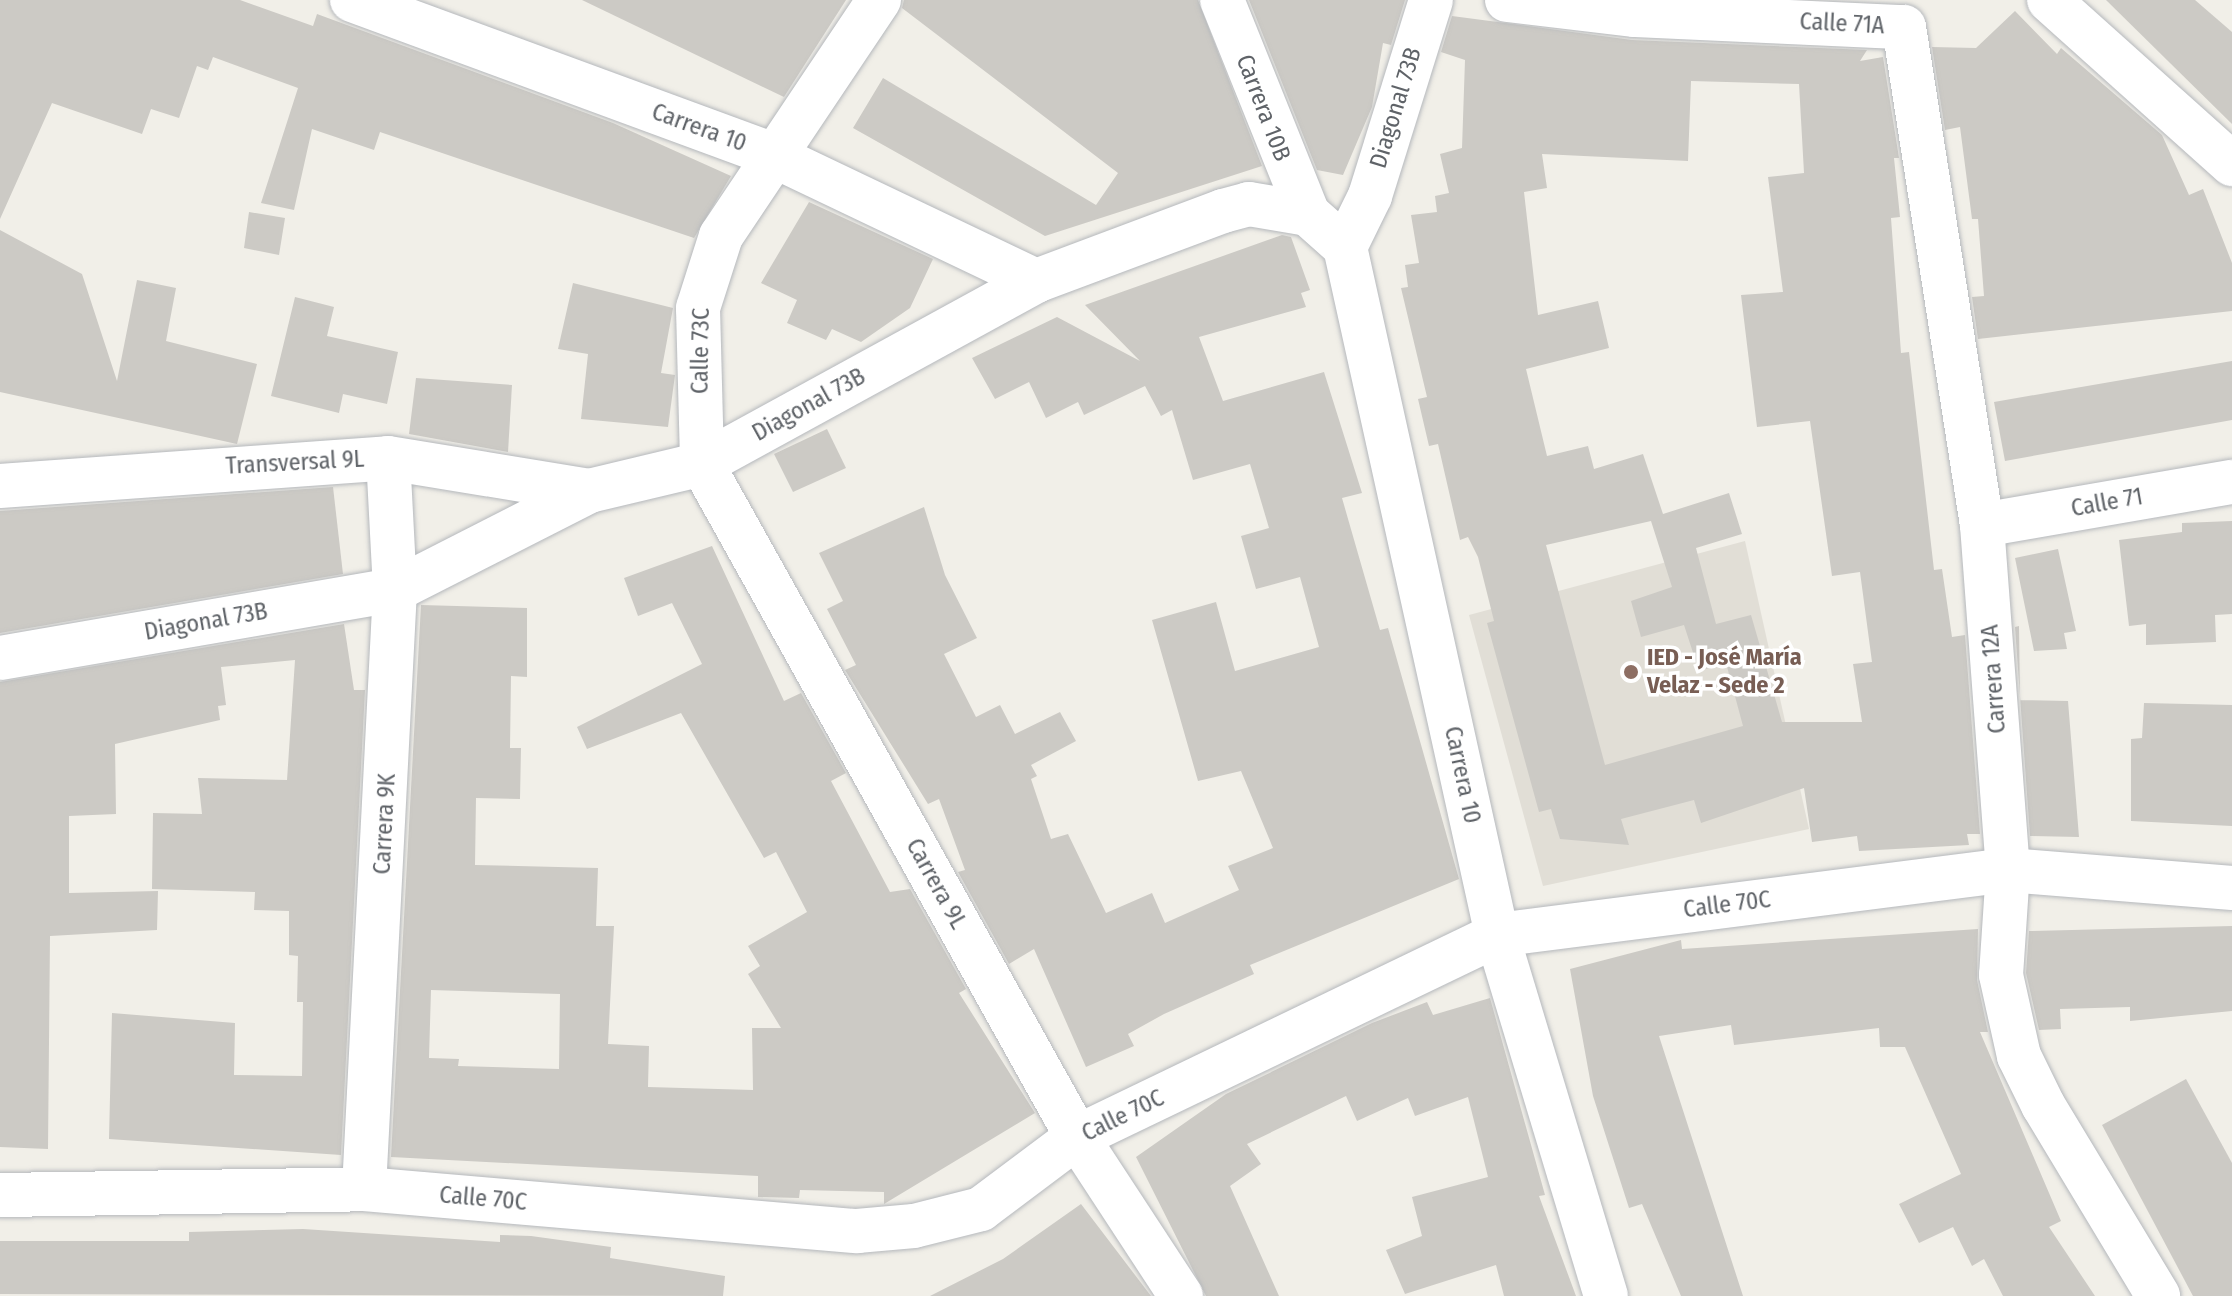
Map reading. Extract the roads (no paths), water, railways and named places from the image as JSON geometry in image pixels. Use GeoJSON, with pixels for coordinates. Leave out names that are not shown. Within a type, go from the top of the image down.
{"type":"FeatureCollection","features":[{"type":"Feature","properties":{"kind":"street","name":"Carrera 10"},"geometry":{"type":"LineString","coordinates":[[352,0],[770,154],[1036,281]]}},
{"type":"Feature","properties":{"kind":"street","name":"Calle 73C"},"geometry":{"type":"LineString","coordinates":[[702,464],[698,308],[721,236],[770,154],[879,0]]}},
{"type":"Feature","properties":{"kind":"street","name":"Carrera 10B"},"geometry":{"type":"LineString","coordinates":[[1222,0],[1308,214]]}},
{"type":"Feature","properties":{"kind":"street","name":"Diagonal 73B"},"geometry":{"type":"LineString","coordinates":[[1345,247],[1370,196],[1431,0]]}},
{"type":"Feature","properties":{"kind":"street","name":"Calle 71A"},"geometry":{"type":"LineString","coordinates":[[1507,0],[1635,15],[1914,14]]}},
{"type":"Feature","properties":{"kind":"street"},"geometry":{"type":"LineString","coordinates":[[2049,0],[2232,164]]}},
{"type":"Feature","properties":{"kind":"street","name":"Carrera 12A"},"geometry":{"type":"LineString","coordinates":[[1914,14],[1982,525],[2008,870],[2001,975],[2019,1056],[2158,1296]]}},
{"type":"Feature","properties":{"kind":"street","name":"Diagonal 73B"},"geometry":{"type":"LineString","coordinates":[[0,658],[395,590],[589,491],[702,464],[1036,281],[1249,204],[1308,214]]}},
{"type":"Feature","properties":{"kind":"street"},"geometry":{"type":"LineString","coordinates":[[1308,214],[1345,247]]}},
{"type":"Feature","properties":{"kind":"street","name":"Carrera 10"},"geometry":{"type":"LineString","coordinates":[[1345,247],[1497,935],[1606,1296]]}},
{"type":"Feature","properties":{"kind":"street","name":"Transversal 9L"},"geometry":{"type":"LineString","coordinates":[[0,486],[388,458],[589,491]]}},
{"type":"Feature","properties":{"kind":"street","name":"Carrera 9K"},"geometry":{"type":"LineString","coordinates":[[364,1189],[395,590],[388,458]]}},
{"type":"Feature","properties":{"kind":"street","name":"Carrera 9L"},"geometry":{"type":"LineString","coordinates":[[702,464],[1077,1137],[1181,1296]]}},
{"type":"Feature","properties":{"kind":"street","name":"Calle 71"},"geometry":{"type":"LineString","coordinates":[[1982,525],[2232,482]]}},
{"type":"Feature","properties":{"kind":"street","name":"Calle 70C"},"geometry":{"type":"LineString","coordinates":[[0,1195],[364,1189],[857,1231],[981,1209],[1077,1137],[1497,935],[2008,870],[2232,888]]}},
{"type":"Feature","properties":{"kind":"place","name":"IED - José María Velaz - Sede 2"},"geometry":{"type":"Point","coordinates":[1631,672]}}]}
